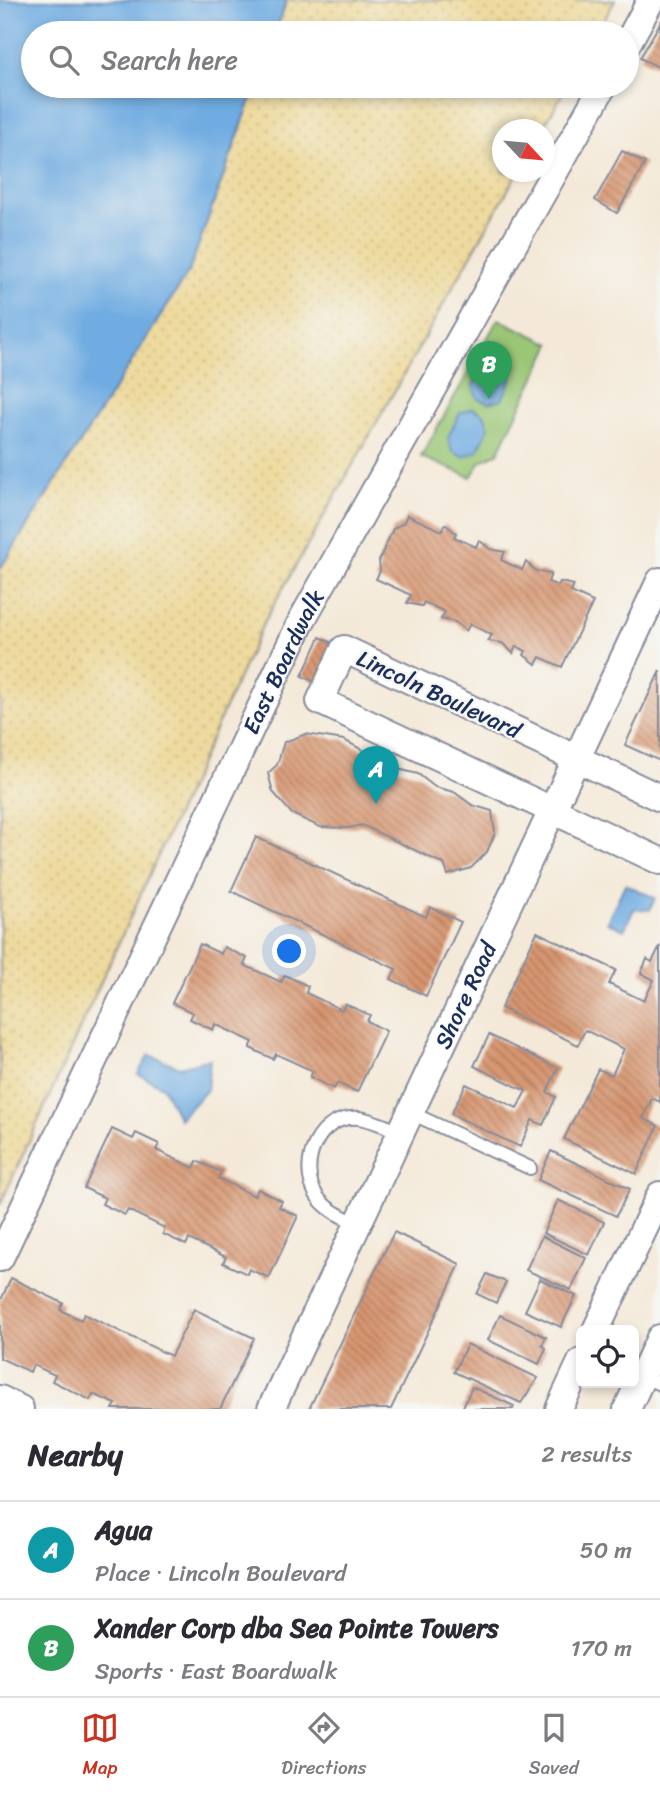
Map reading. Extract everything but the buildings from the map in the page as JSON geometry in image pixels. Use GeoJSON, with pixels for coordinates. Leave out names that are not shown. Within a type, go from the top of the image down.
{"type":"FeatureCollection","features":[{"type":"Feature","properties":{"kind":"street"},"geometry":{"type":"LineString","coordinates":[[639,22],[651,0]]}},
{"type":"Feature","properties":{"kind":"street","name":"East Boardwalk"},"geometry":{"type":"LineString","coordinates":[[0,1258],[303,618],[596,98]]}},
{"type":"Feature","properties":{"kind":"street","name":"Shore Road"},"geometry":{"type":"LineString","coordinates":[[271,1409],[660,581]]}},
{"type":"Feature","properties":{"kind":"street","name":"Lincoln Boulevard"},"geometry":{"type":"LineString","coordinates":[[660,798],[345,649],[320,701],[660,861]]}},
{"type":"Feature","properties":{"kind":"street"},"geometry":{"type":"LineString","coordinates":[[598,1325],[660,1195]]}},
{"type":"Feature","properties":{"kind":"street"},"geometry":{"type":"LineString","coordinates":[[627,1409],[651,1380],[660,1338]]}},
{"type":"Feature","properties":{"kind":"street"},"geometry":{"type":"LineString","coordinates":[[559,1409],[576,1373]]}},
{"type":"Feature","properties":{"kind":"street"},"geometry":{"type":"LineString","coordinates":[[0,1399],[20,1409]]}},
{"type":"Feature","properties":{"kind":"lane"},"geometry":{"type":"LineString","coordinates":[[357,1224],[325,1205],[316,1193],[309,1171],[312,1149],[325,1130],[346,1119],[405,1122],[530,1167]]}},
{"type":"Feature","properties":{"kind":"sand"},"geometry":{"type":"Polygon","coordinates":[[[287,0],[615,0],[604,21],[279,21],[287,0]]]}},
{"type":"Feature","properties":{"kind":"sand"},"geometry":{"type":"Polygon","coordinates":[[[252,98],[560,98],[548,119],[492,119],[492,182],[512,182],[263,624],[0,1205],[0,569],[189,271],[252,98]]]}},
{"type":"Feature","properties":{"kind":"green space"},"geometry":{"type":"Polygon","coordinates":[[[498,319],[551,344],[498,453],[481,461],[471,477],[421,457],[498,319]]]}},
{"type":"Feature","properties":{"kind":"water"},"geometry":{"type":"Polygon","coordinates":[[[0,0],[287,0],[279,21],[21,21],[21,98],[252,98],[189,271],[0,569],[0,0]]]}},
{"type":"Feature","properties":{"kind":"water"},"geometry":{"type":"Polygon","coordinates":[[[496,360],[507,366],[512,378],[502,399],[489,403],[477,398],[473,386],[483,365],[496,360]]]}},
{"type":"Feature","properties":{"kind":"water"},"geometry":{"type":"Polygon","coordinates":[[[472,408],[484,414],[489,427],[478,451],[463,457],[452,451],[448,437],[460,413],[472,408]]]}},
{"type":"Feature","properties":{"kind":"water"},"geometry":{"type":"Polygon","coordinates":[[[625,884],[655,898],[650,910],[634,909],[624,930],[607,922],[625,884]]]}},
{"type":"Feature","properties":{"kind":"water"},"geometry":{"type":"Polygon","coordinates":[[[149,1055],[180,1067],[210,1059],[207,1090],[179,1119],[163,1087],[138,1074],[149,1055]]]}},
{"type":"Feature","properties":{"kind":"place","name":"Xander Corp dba Sea Pointe Towers"},"geometry":{"type":"Point","coordinates":[489,399]}},
{"type":"Feature","properties":{"kind":"place","name":"Agua"},"geometry":{"type":"Point","coordinates":[376,804]}}]}
